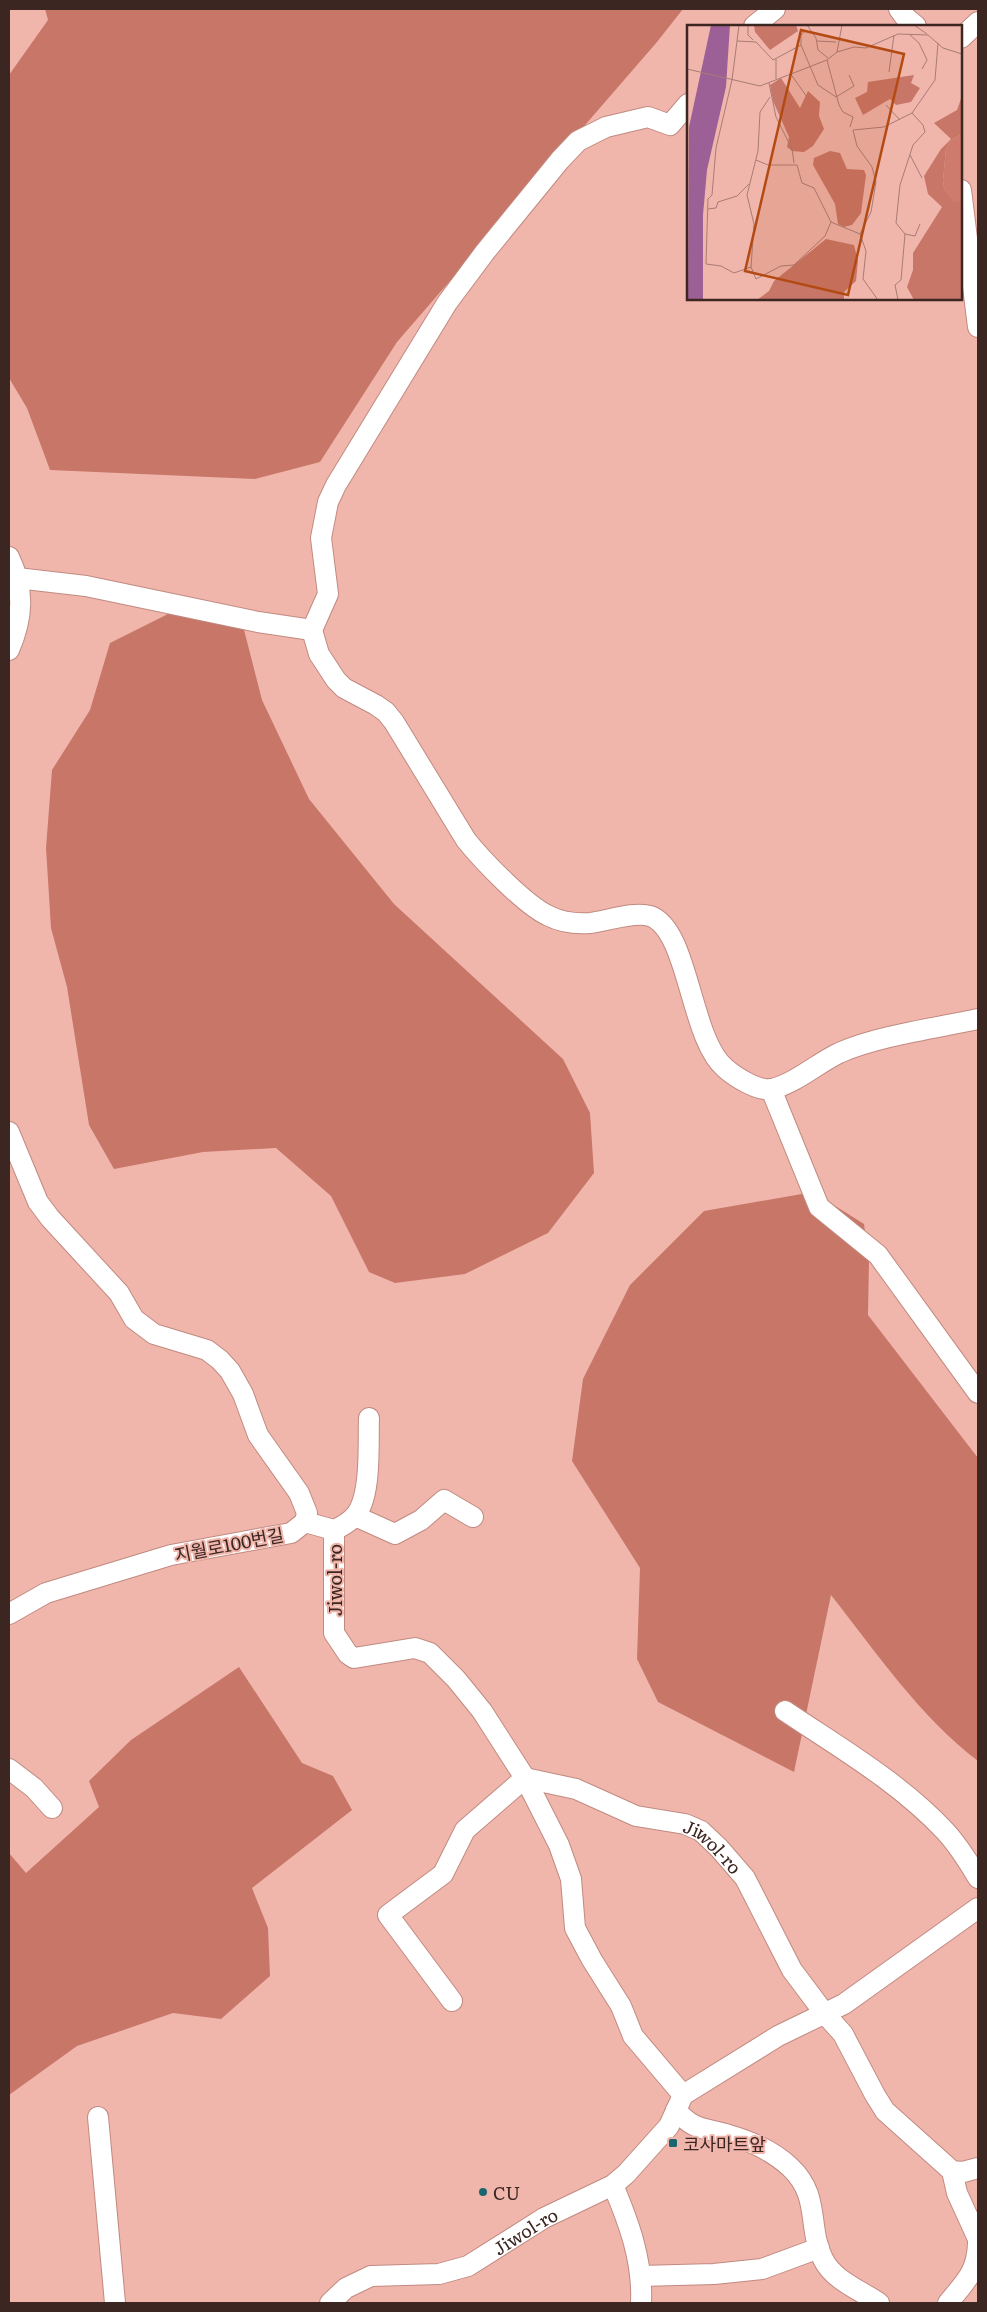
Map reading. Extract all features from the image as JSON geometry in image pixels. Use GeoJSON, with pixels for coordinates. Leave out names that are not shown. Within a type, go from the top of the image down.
{"type":"FeatureCollection","features":[{"type":"Feature","properties":{"kind":"street"},"geometry":{"type":"LineString","coordinates":[[755,25],[775,9]]}},
{"type":"Feature","properties":{"kind":"street"},"geometry":{"type":"LineString","coordinates":[[899,9],[915,25]]}},
{"type":"Feature","properties":{"kind":"street"},"geometry":{"type":"LineString","coordinates":[[962,37],[978,22]]}},
{"type":"Feature","properties":{"kind":"street"},"geometry":{"type":"LineString","coordinates":[[687,105],[670,125],[648,117],[636,118],[606,127],[578,141],[485,252],[447,303],[336,485],[328,502],[321,538],[328,594],[312,630],[319,654],[336,680],[344,688],[386,712],[466,840],[478,855],[534,907],[548,916],[568,922],[590,923],[639,915],[649,916],[660,922],[669,934],[684,968],[700,1029],[709,1048],[730,1072],[760,1087],[771,1089],[784,1084],[839,1053],[866,1044],[978,1019]]}},
{"type":"Feature","properties":{"kind":"street"},"geometry":{"type":"LineString","coordinates":[[962,198],[978,327]]}},
{"type":"Feature","properties":{"kind":"street"},"geometry":{"type":"LineString","coordinates":[[9,557],[17,578],[20,620],[9,650]]}},
{"type":"Feature","properties":{"kind":"street"},"geometry":{"type":"LineString","coordinates":[[17,578],[86,586],[258,622],[312,630]]}},
{"type":"Feature","properties":{"kind":"street"},"geometry":{"type":"LineString","coordinates":[[771,1089],[819,1207],[878,1255],[978,1393]]}},
{"type":"Feature","properties":{"kind":"street","name":"지월로100번길"},"geometry":{"type":"LineString","coordinates":[[9,1132],[38,1202],[50,1218],[119,1293],[134,1319],[154,1334],[207,1350],[230,1370],[243,1394],[258,1435],[299,1493],[307,1513],[305,1522],[291,1533],[171,1555],[46,1593],[9,1614]]}},
{"type":"Feature","properties":{"kind":"street"},"geometry":{"type":"LineString","coordinates":[[305,1522],[334,1530],[355,1516],[363,1501],[368,1466],[369,1418]]}},
{"type":"Feature","properties":{"kind":"street"},"geometry":{"type":"LineString","coordinates":[[355,1516],[395,1534],[421,1520],[444,1500],[473,1517]]}},
{"type":"Feature","properties":{"kind":"street","name":"Jiwol-ro"},"geometry":{"type":"LineString","coordinates":[[334,1530],[334,1633],[348,1654],[354,1658],[364,1658],[415,1648],[430,1652],[450,1672],[482,1711],[525,1778],[559,1845],[571,1879],[575,1928],[592,1960],[621,2006],[633,2036],[680,2103]]}},
{"type":"Feature","properties":{"kind":"street"},"geometry":{"type":"LineString","coordinates":[[786,1711],[908,1796],[945,1832],[961,1851],[978,1878]]}},
{"type":"Feature","properties":{"kind":"street"},"geometry":{"type":"LineString","coordinates":[[9,1769],[34,1788],[52,1808]]}},
{"type":"Feature","properties":{"kind":"street"},"geometry":{"type":"LineString","coordinates":[[452,2001],[388,1915],[444,1874],[465,1830],[525,1778]]}},
{"type":"Feature","properties":{"kind":"street","name":"Jiwol-ro"},"geometry":{"type":"LineString","coordinates":[[525,1778],[576,1789],[636,1816],[685,1824],[701,1831],[719,1848],[745,1878],[792,1970],[825,2014]]}},
{"type":"Feature","properties":{"kind":"street","name":"Jiwol-ro"},"geometry":{"type":"LineString","coordinates":[[330,2303],[346,2288],[371,2276],[439,2274],[468,2266],[544,2218],[613,2185],[626,2174],[669,2126],[680,2103],[778,2036],[825,2014],[858,1995],[978,1908]]}},
{"type":"Feature","properties":{"kind":"street"},"geometry":{"type":"LineString","coordinates":[[825,2014],[843,2034],[885,2111],[952,2171],[957,2193],[978,2239]]}},
{"type":"Feature","properties":{"kind":"street"},"geometry":{"type":"LineString","coordinates":[[680,2103],[687,2123],[695,2127],[732,2136],[777,2157],[790,2167],[799,2177],[810,2198],[819,2248],[823,2259],[829,2268],[843,2281],[879,2303]]}},
{"type":"Feature","properties":{"kind":"street"},"geometry":{"type":"LineString","coordinates":[[98,2117],[115,2303]]}},
{"type":"Feature","properties":{"kind":"street"},"geometry":{"type":"LineString","coordinates":[[952,2171],[963,2172],[978,2168]]}},
{"type":"Feature","properties":{"kind":"street"},"geometry":{"type":"LineString","coordinates":[[613,2185],[627,2219],[636,2249],[641,2276],[641,2303]]}},
{"type":"Feature","properties":{"kind":"street"},"geometry":{"type":"LineString","coordinates":[[948,2303],[972,2274],[978,2261],[978,2243]]}},
{"type":"Feature","properties":{"kind":"street"},"geometry":{"type":"LineString","coordinates":[[641,2276],[714,2274],[762,2269],[819,2248]]}},
{"type":"Feature","properties":{"kind":"shaded area"},"geometry":{"type":"Polygon","coordinates":[[[45,9],[683,9],[657,42],[397,342],[320,462],[255,479],[50,470],[27,408],[9,378],[9,75],[48,20],[45,9]]]}},
{"type":"Feature","properties":{"kind":"shaded area"},"geometry":{"type":"Polygon","coordinates":[[[180,608],[242,622],[262,700],[309,799],[394,904],[563,1059],[590,1113],[594,1173],[548,1233],[465,1274],[395,1283],[369,1272],[331,1196],[276,1148],[203,1152],[114,1169],[89,1125],[67,987],[51,928],[46,848],[52,770],[90,710],[110,643],[180,608]]]}},
{"type":"Feature","properties":{"kind":"shaded area"},"geometry":{"type":"Polygon","coordinates":[[[813,1192],[864,1224],[869,1260],[868,1315],[978,1458],[978,1761],[937,1725],[918,1704],[831,1595],[794,1772],[658,1702],[637,1659],[640,1568],[572,1461],[583,1379],[630,1285],[704,1211],[813,1192]]]}},
{"type":"Feature","properties":{"kind":"shaded area"},"geometry":{"type":"Polygon","coordinates":[[[239,1667],[302,1763],[333,1776],[352,1810],[252,1888],[268,1928],[270,1976],[221,2019],[173,2013],[77,2046],[9,2095],[9,1853],[26,1873],[99,1807],[89,1781],[131,1740],[239,1667]]]}},
{"type":"Feature","properties":{"kind":"place","name":"코사마트앞"},"geometry":{"type":"Point","coordinates":[673,2143]}},
{"type":"Feature","properties":{"kind":"place","name":"CU"},"geometry":{"type":"Point","coordinates":[483,2192]}}]}
